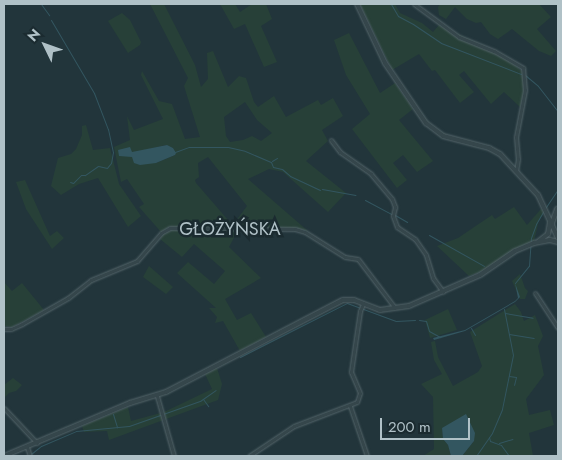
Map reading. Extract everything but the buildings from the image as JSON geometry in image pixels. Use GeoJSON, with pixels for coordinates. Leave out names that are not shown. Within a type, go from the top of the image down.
{"type":"FeatureCollection","features":[{"type":"Feature","properties":{"kind":"street"},"geometry":{"type":"LineString","coordinates":[[357,4],[386,63],[430,127],[443,136],[495,151],[516,171],[543,204],[549,215],[555,238]]}},
{"type":"Feature","properties":{"kind":"street"},"geometry":{"type":"LineString","coordinates":[[414,4],[446,28],[494,51],[523,68],[523,103],[516,137],[518,159],[516,171]]}},
{"type":"Feature","properties":{"kind":"street"},"geometry":{"type":"LineString","coordinates":[[331,140],[340,152],[371,174],[387,193],[395,206],[393,214],[399,230],[415,239],[426,255],[433,278],[443,292]]}},
{"type":"Feature","properties":{"kind":"street"},"geometry":{"type":"LineString","coordinates":[[549,215],[558,209]]}},
{"type":"Feature","properties":{"kind":"street"},"geometry":{"type":"LineString","coordinates":[[552,225],[558,209]]}},
{"type":"Feature","properties":{"kind":"street"},"geometry":{"type":"LineString","coordinates":[[549,215],[549,234]]}},
{"type":"Feature","properties":{"kind":"street","name":"GŁOŻYŃSKA"},"geometry":{"type":"LineString","coordinates":[[4,329],[11,329],[22,324],[68,298],[91,280],[137,261],[161,233],[170,228],[294,229],[304,232],[345,257],[358,259],[396,308]]}},
{"type":"Feature","properties":{"kind":"street"},"geometry":{"type":"LineString","coordinates":[[549,234],[555,238]]}},
{"type":"Feature","properties":{"kind":"street"},"geometry":{"type":"LineString","coordinates":[[4,456],[130,403],[157,396],[336,302],[348,299],[362,307],[380,310],[419,303],[480,274],[515,251],[549,234]]}},
{"type":"Feature","properties":{"kind":"street"},"geometry":{"type":"LineString","coordinates":[[536,242],[555,238]]}},
{"type":"Feature","properties":{"kind":"street"},"geometry":{"type":"LineString","coordinates":[[535,293],[558,328]]}},
{"type":"Feature","properties":{"kind":"street"},"geometry":{"type":"LineString","coordinates":[[249,456],[294,426],[317,415],[350,406],[357,402],[360,393],[352,372],[362,307]]}},
{"type":"Feature","properties":{"kind":"street"},"geometry":{"type":"LineString","coordinates":[[157,396],[174,456]]}},
{"type":"Feature","properties":{"kind":"street"},"geometry":{"type":"LineString","coordinates":[[350,406],[367,456]]}},
{"type":"Feature","properties":{"kind":"street"},"geometry":{"type":"LineString","coordinates":[[4,408],[37,442]]}},
{"type":"Feature","properties":{"kind":"street"},"geometry":{"type":"LineString","coordinates":[[27,447],[30,456]]}},
{"type":"Feature","properties":{"kind":"green space"},"geometry":{"type":"Polygon","coordinates":[[[150,4],[164,4],[195,65],[201,87],[208,79],[207,53],[213,51],[228,87],[239,76],[246,78],[254,102],[258,107],[274,96],[286,117],[318,100],[321,105],[333,98],[343,116],[322,130],[328,141],[306,161],[346,193],[328,212],[283,172],[269,169],[248,179],[308,231],[293,228],[241,227],[235,222],[247,206],[208,157],[198,163],[199,177],[195,180],[196,183],[235,228],[169,227],[161,232],[139,207],[144,204],[127,179],[121,182],[114,147],[130,140],[127,116],[134,130],[163,119],[141,75],[142,71],[159,101],[172,104],[185,139],[200,137],[184,86],[188,78],[150,4]],[[245,102],[224,117],[226,136],[230,142],[252,136],[261,141],[272,133],[257,120],[245,102]],[[166,145],[132,153],[132,157],[156,163],[175,155],[173,148],[166,145]]]}},
{"type":"Feature","properties":{"kind":"green space"},"geometry":{"type":"Polygon","coordinates":[[[220,4],[235,4],[240,12],[252,4],[266,4],[272,19],[261,26],[277,62],[264,67],[245,24],[234,29],[220,4]]]}},
{"type":"Feature","properties":{"kind":"green space"},"geometry":{"type":"Polygon","coordinates":[[[360,4],[395,4],[400,13],[422,23],[433,32],[439,25],[503,55],[523,72],[524,95],[520,107],[504,92],[491,104],[464,71],[459,75],[474,92],[460,103],[435,70],[432,71],[419,54],[392,70],[360,4]]]}},
{"type":"Feature","properties":{"kind":"green space"},"geometry":{"type":"Polygon","coordinates":[[[440,4],[539,4],[551,17],[537,29],[556,51],[551,56],[539,51],[512,29],[498,39],[490,34],[481,22],[476,23],[467,19],[455,7],[446,19],[439,15],[438,7],[440,4]]]}},
{"type":"Feature","properties":{"kind":"green space"},"geometry":{"type":"Polygon","coordinates":[[[122,13],[130,20],[141,42],[140,45],[128,53],[108,21],[122,13]]]}},
{"type":"Feature","properties":{"kind":"green space"},"geometry":{"type":"Polygon","coordinates":[[[349,33],[380,93],[395,83],[413,109],[399,120],[433,161],[417,172],[403,155],[393,163],[407,180],[397,188],[352,129],[370,114],[346,75],[334,40],[349,33]]]}},
{"type":"Feature","properties":{"kind":"green space"},"geometry":{"type":"Polygon","coordinates":[[[86,125],[93,150],[110,148],[119,184],[141,216],[128,227],[98,178],[79,184],[61,195],[51,186],[58,158],[71,154],[76,149],[82,135],[82,126],[86,125]]]}},
{"type":"Feature","properties":{"kind":"green space"},"geometry":{"type":"Polygon","coordinates":[[[25,180],[50,236],[57,231],[64,238],[52,249],[26,209],[16,182],[25,180]]]}},
{"type":"Feature","properties":{"kind":"green space"},"geometry":{"type":"Polygon","coordinates":[[[514,207],[527,225],[541,209],[545,212],[539,220],[534,241],[517,249],[482,271],[469,276],[437,246],[458,238],[492,215],[495,219],[514,207]]]}},
{"type":"Feature","properties":{"kind":"green space"},"geometry":{"type":"Polygon","coordinates":[[[175,229],[238,230],[229,247],[261,278],[225,299],[237,320],[251,313],[266,337],[240,351],[223,321],[215,323],[217,317],[209,308],[216,308],[177,273],[188,262],[214,284],[225,271],[194,244],[182,257],[160,239],[164,233],[175,229]]]}},
{"type":"Feature","properties":{"kind":"green space"},"geometry":{"type":"Polygon","coordinates":[[[149,266],[173,287],[166,294],[143,277],[149,266]]]}},
{"type":"Feature","properties":{"kind":"green space"},"geometry":{"type":"Polygon","coordinates":[[[520,274],[528,291],[525,299],[520,299],[512,281],[520,274]]]}},
{"type":"Feature","properties":{"kind":"green space"},"geometry":{"type":"Polygon","coordinates":[[[4,282],[12,291],[22,283],[44,310],[12,327],[4,326],[4,282]]]}},
{"type":"Feature","properties":{"kind":"green space"},"geometry":{"type":"Polygon","coordinates":[[[515,304],[521,312],[524,321],[535,315],[543,336],[538,346],[544,375],[526,399],[529,415],[550,410],[554,425],[529,433],[533,456],[462,456],[474,441],[442,428],[443,439],[448,445],[451,456],[423,456],[434,449],[433,397],[421,384],[442,374],[434,360],[431,342],[435,341],[438,357],[453,386],[478,372],[482,366],[470,332],[515,304]]]}},
{"type":"Feature","properties":{"kind":"green space"},"geometry":{"type":"Polygon","coordinates":[[[448,309],[457,330],[430,338],[425,320],[448,309]]]}},
{"type":"Feature","properties":{"kind":"green space"},"geometry":{"type":"Polygon","coordinates":[[[217,368],[222,384],[218,400],[109,440],[107,431],[84,432],[82,426],[128,407],[131,421],[164,412],[212,389],[205,374],[217,368]]]}},
{"type":"Feature","properties":{"kind":"green space"},"geometry":{"type":"Polygon","coordinates":[[[13,378],[22,385],[4,398],[4,385],[13,378]]]}},
{"type":"Feature","properties":{"kind":"water"},"geometry":{"type":"Polygon","coordinates":[[[167,145],[173,148],[176,153],[175,155],[156,163],[140,165],[134,163],[132,157],[119,156],[118,150],[130,147],[132,152],[167,145]]]}},
{"type":"Feature","properties":{"kind":"water"},"geometry":{"type":"Polygon","coordinates":[[[515,283],[520,297],[515,302],[465,331],[434,340],[433,338],[465,330],[515,301],[518,298],[515,283]]]}},
{"type":"Feature","properties":{"kind":"water"},"geometry":{"type":"Polygon","coordinates":[[[466,414],[475,433],[474,441],[462,456],[451,456],[448,445],[443,439],[442,428],[466,414]]]}},
{"type":"Feature","properties":{"kind":"waterway"},"geometry":{"type":"LineString","coordinates":[[41,4],[49,15]]}},
{"type":"Feature","properties":{"kind":"waterway"},"geometry":{"type":"LineString","coordinates":[[391,4],[398,16],[441,43],[521,74]]}},
{"type":"Feature","properties":{"kind":"waterway"},"geometry":{"type":"LineString","coordinates":[[51,20],[94,93],[108,129],[113,152],[111,163],[107,168],[98,166],[85,175],[81,175],[73,183],[70,182]]}},
{"type":"Feature","properties":{"kind":"waterway"},"geometry":{"type":"LineString","coordinates":[[525,75],[538,86],[558,112]]}},
{"type":"Feature","properties":{"kind":"waterway"},"geometry":{"type":"LineString","coordinates":[[175,152],[189,147],[228,147],[245,151],[271,162],[273,167],[282,169],[290,176],[320,190]]}},
{"type":"Feature","properties":{"kind":"waterway"},"geometry":{"type":"LineString","coordinates":[[272,161],[277,158]]}},
{"type":"Feature","properties":{"kind":"waterway"},"geometry":{"type":"LineString","coordinates":[[322,189],[355,195]]}},
{"type":"Feature","properties":{"kind":"waterway"},"geometry":{"type":"LineString","coordinates":[[546,207],[558,189]]}},
{"type":"Feature","properties":{"kind":"waterway"},"geometry":{"type":"LineString","coordinates":[[365,200],[391,214]]}},
{"type":"Feature","properties":{"kind":"waterway"},"geometry":{"type":"LineString","coordinates":[[515,283],[529,266],[531,238],[544,210]]}},
{"type":"Feature","properties":{"kind":"waterway"},"geometry":{"type":"LineString","coordinates":[[395,215],[407,222]]}},
{"type":"Feature","properties":{"kind":"waterway"},"geometry":{"type":"LineString","coordinates":[[429,235],[484,266]]}},
{"type":"Feature","properties":{"kind":"waterway"},"geometry":{"type":"LineString","coordinates":[[240,357],[347,303],[396,321],[415,320]]}},
{"type":"Feature","properties":{"kind":"waterway"},"geometry":{"type":"LineString","coordinates":[[476,456],[492,433],[502,409],[513,355],[504,309]]}},
{"type":"Feature","properties":{"kind":"waterway"},"geometry":{"type":"LineString","coordinates":[[505,313],[533,318]]}},
{"type":"Feature","properties":{"kind":"waterway"},"geometry":{"type":"LineString","coordinates":[[419,320],[426,321],[429,331],[440,337]]}},
{"type":"Feature","properties":{"kind":"waterway"},"geometry":{"type":"LineString","coordinates":[[471,328],[475,335]]}},
{"type":"Feature","properties":{"kind":"waterway"},"geometry":{"type":"LineString","coordinates":[[509,334],[534,338]]}},
{"type":"Feature","properties":{"kind":"waterway"},"geometry":{"type":"LineString","coordinates":[[509,376],[516,377],[514,385]]}},
{"type":"Feature","properties":{"kind":"waterway"},"geometry":{"type":"LineString","coordinates":[[31,454],[41,446],[76,431],[129,426],[200,401],[216,390]]}},
{"type":"Feature","properties":{"kind":"waterway"},"geometry":{"type":"LineString","coordinates":[[203,399],[208,406]]}},
{"type":"Feature","properties":{"kind":"waterway"},"geometry":{"type":"LineString","coordinates":[[113,414],[117,427]]}},
{"type":"Feature","properties":{"kind":"waterway"},"geometry":{"type":"LineString","coordinates":[[489,437],[490,441],[501,445],[509,456]]}},
{"type":"Feature","properties":{"kind":"waterway"},"geometry":{"type":"LineString","coordinates":[[499,443],[512,439]]}}]}
